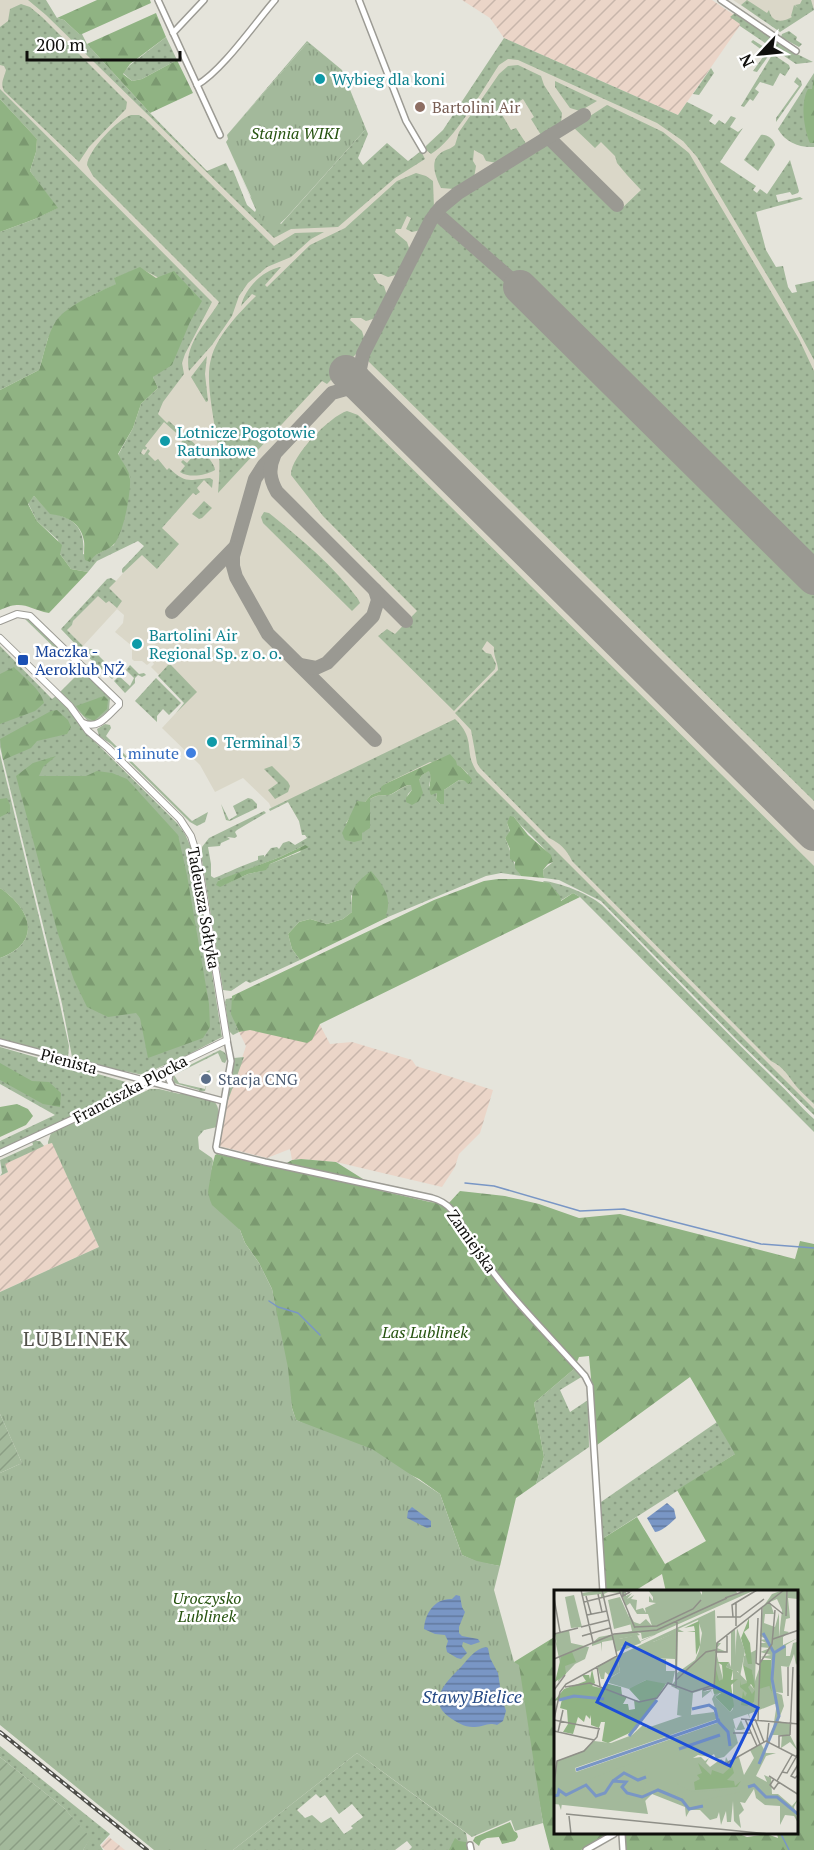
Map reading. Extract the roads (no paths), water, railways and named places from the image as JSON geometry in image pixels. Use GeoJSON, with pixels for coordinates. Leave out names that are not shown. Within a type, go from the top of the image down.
{"type":"FeatureCollection","features":[{"type":"Feature","properties":{"kind":"street"},"geometry":{"type":"LineString","coordinates":[[158,0],[220,135]]}},
{"type":"Feature","properties":{"kind":"street"},"geometry":{"type":"LineString","coordinates":[[173,33],[204,0]]}},
{"type":"Feature","properties":{"kind":"street"},"geometry":{"type":"LineString","coordinates":[[197,85],[205,80],[230,54],[275,0]]}},
{"type":"Feature","properties":{"kind":"street"},"geometry":{"type":"LineString","coordinates":[[359,0],[406,121],[423,150]]}},
{"type":"Feature","properties":{"kind":"street"},"geometry":{"type":"LineString","coordinates":[[721,0],[796,51]]}},
{"type":"Feature","properties":{"kind":"street"},"geometry":{"type":"LineString","coordinates":[[0,621],[20,613],[30,616],[119,704],[97,725],[96,734],[99,741]]}},
{"type":"Feature","properties":{"kind":"street","name":"Tadeusza Sołtyka"},"geometry":{"type":"LineString","coordinates":[[0,638],[70,706],[88,732],[180,819],[191,836],[198,864],[226,1040]]}},
{"type":"Feature","properties":{"kind":"street"},"geometry":{"type":"LineString","coordinates":[[82,722],[87,725],[97,725]]}},
{"type":"Feature","properties":{"kind":"street","name":"Franciszka Plocka"},"geometry":{"type":"LineString","coordinates":[[0,1153],[128,1094],[171,1066],[226,1040]]}},
{"type":"Feature","properties":{"kind":"street","name":"Zamiejska"},"geometry":{"type":"LineString","coordinates":[[226,1040],[231,1061],[216,1148],[219,1151],[432,1198],[451,1207],[470,1240],[497,1277],[585,1376],[590,1386],[603,1590]]}},
{"type":"Feature","properties":{"kind":"street","name":"Pienista"},"geometry":{"type":"LineString","coordinates":[[0,1042],[223,1101]]}},
{"type":"Feature","properties":{"kind":"street"},"geometry":{"type":"LineString","coordinates":[[171,1066],[168,1076],[173,1088]]}},
{"type":"Feature","properties":{"kind":"street"},"geometry":{"type":"LineString","coordinates":[[586,1850],[611,1835]]}},
{"type":"Feature","properties":{"kind":"street"},"geometry":{"type":"LineString","coordinates":[[622,1835],[623,1850]]}},
{"type":"Feature","properties":{"kind":"water"},"geometry":{"type":"Polygon","coordinates":[[[667,1503],[674,1509],[676,1518],[663,1529],[655,1532],[647,1518],[667,1503]]]}},
{"type":"Feature","properties":{"kind":"water"},"geometry":{"type":"Polygon","coordinates":[[[412,1507],[431,1521],[431,1527],[427,1528],[407,1518],[408,1511],[412,1507]]]}},
{"type":"Feature","properties":{"kind":"water","name":"Stawy Bielice"},"geometry":{"type":"Polygon","coordinates":[[[456,1595],[460,1596],[465,1612],[459,1633],[462,1636],[478,1639],[480,1642],[471,1645],[463,1642],[462,1646],[467,1653],[461,1659],[447,1652],[448,1641],[445,1635],[424,1629],[426,1617],[432,1608],[441,1601],[452,1599],[456,1595]]]}},
{"type":"Feature","properties":{"kind":"water","name":"Stawy Bielice"},"geometry":{"type":"Polygon","coordinates":[[[486,1647],[498,1673],[506,1711],[503,1721],[497,1725],[468,1727],[442,1711],[439,1697],[445,1684],[469,1658],[478,1650],[486,1647]]]}},
{"type":"Feature","properties":{"kind":"waterway"},"geometry":{"type":"LineString","coordinates":[[465,1183],[494,1186],[580,1211],[624,1209],[761,1244],[814,1248]]}},
{"type":"Feature","properties":{"kind":"waterway"},"geometry":{"type":"LineString","coordinates":[[269,1301],[278,1307],[298,1313],[320,1335]]}},
{"type":"Feature","properties":{"kind":"waterway"},"geometry":{"type":"LineString","coordinates":[[782,1835],[789,1850]]}},
{"type":"Feature","properties":{"kind":"railway"},"geometry":{"type":"LineString","coordinates":[[0,1732],[147,1850]]}},
{"type":"Feature","properties":{"kind":"place","name":"Wybieg dla koni"},"geometry":{"type":"Point","coordinates":[320,79]}},
{"type":"Feature","properties":{"kind":"place","name":"Bartolini Air"},"geometry":{"type":"Point","coordinates":[420,107]}},
{"type":"Feature","properties":{"kind":"place","name":"Lotnicze Pogotowie Ratunkowe"},"geometry":{"type":"Point","coordinates":[165,441]}},
{"type":"Feature","properties":{"kind":"place","name":"Bartolini Air Regional Sp. z o. o."},"geometry":{"type":"Point","coordinates":[137,644]}},
{"type":"Feature","properties":{"kind":"place","name":"Maczka - Aeroklub NŻ"},"geometry":{"type":"Point","coordinates":[23,660]}},
{"type":"Feature","properties":{"kind":"place","name":"Terminal 3"},"geometry":{"type":"Point","coordinates":[212,742]}},
{"type":"Feature","properties":{"kind":"place","name":"1 minute"},"geometry":{"type":"Point","coordinates":[191,753]}},
{"type":"Feature","properties":{"kind":"place","name":"Stacja CNG"},"geometry":{"type":"Point","coordinates":[206,1079]}},
{"type":"Feature","properties":{"kind":"district","name":"LUBLINEK"},"geometry":{"type":"Point","coordinates":[76,1338]}},
{"type":"Feature","properties":{"kind":"park label","name":"Stajnia WIKI"},"geometry":{"type":"Point","coordinates":[295,133]}},
{"type":"Feature","properties":{"kind":"park label","name":"Las Lublinek"},"geometry":{"type":"Point","coordinates":[425,1332]}},
{"type":"Feature","properties":{"kind":"park label","name":"Uroczysko Lublinek"},"geometry":{"type":"Point","coordinates":[207,1607]}}]}
